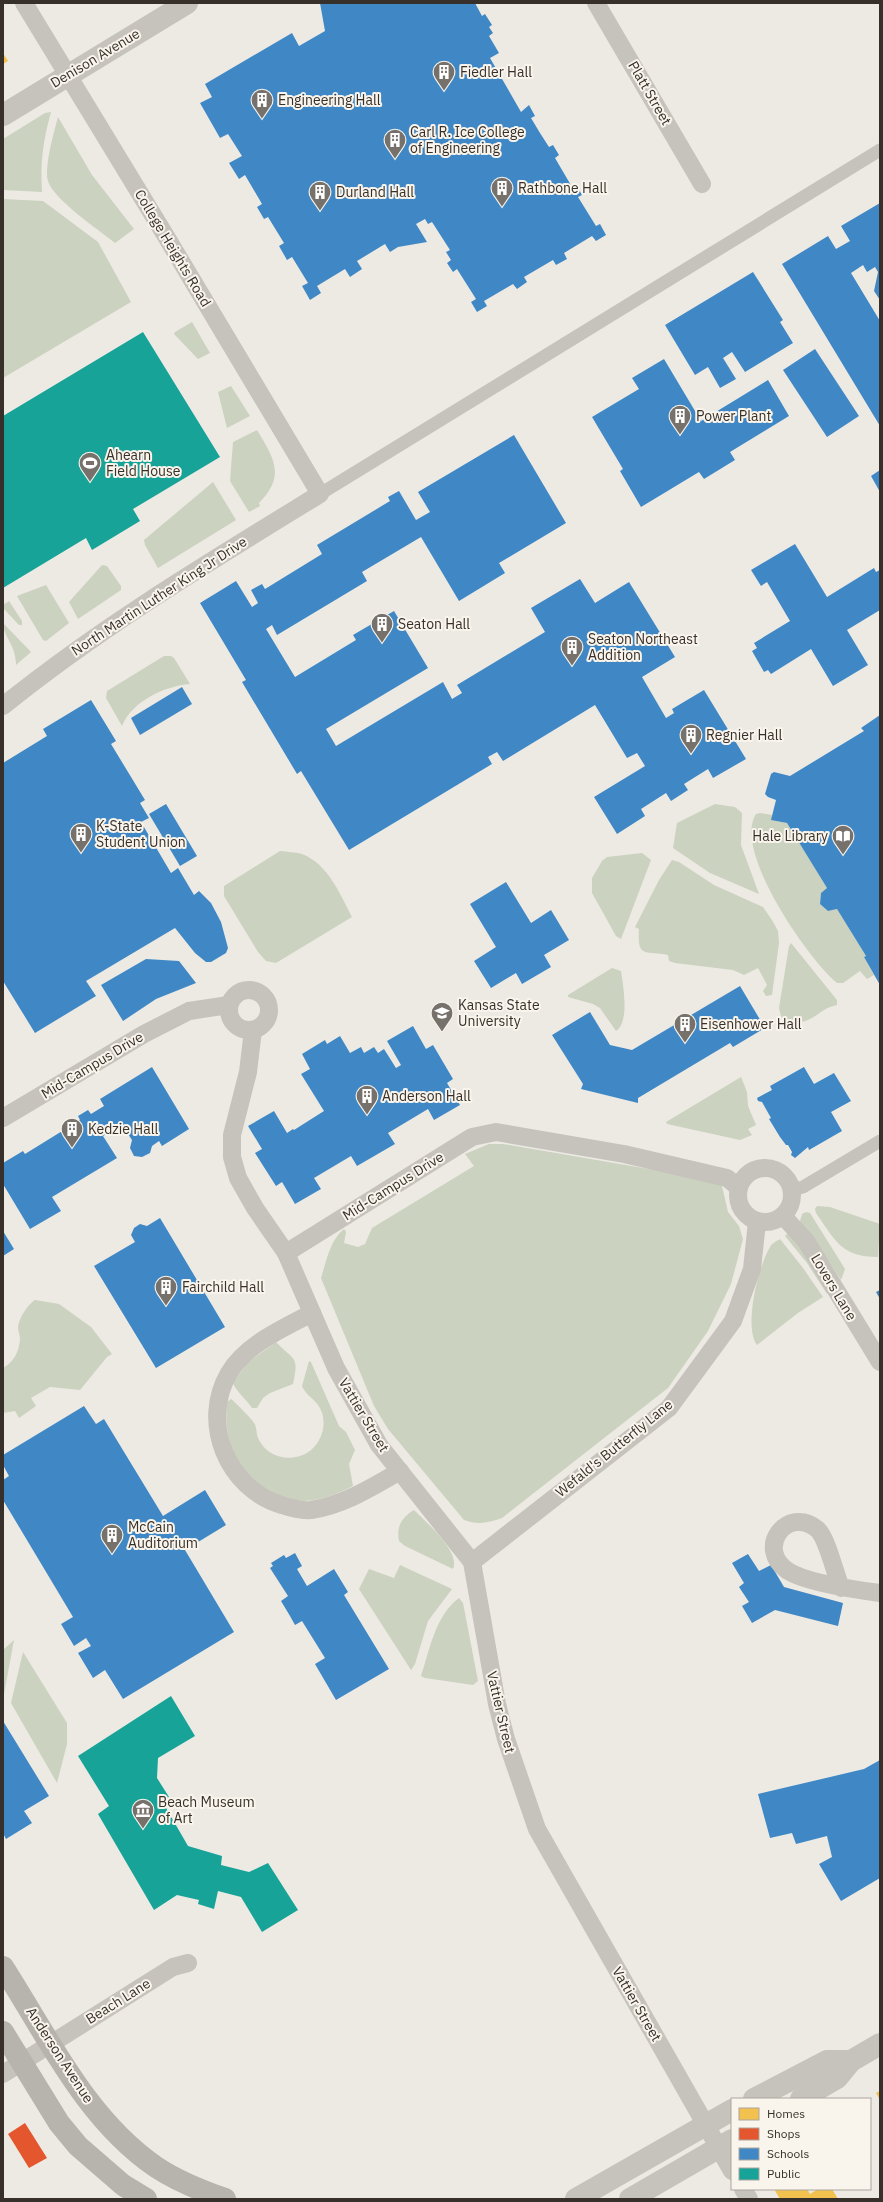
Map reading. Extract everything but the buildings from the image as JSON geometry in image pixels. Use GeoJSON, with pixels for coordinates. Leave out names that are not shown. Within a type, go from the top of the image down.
{"type":"FeatureCollection","features":[{"type":"Feature","properties":{"kind":"main road","name":"Anderson Avenue"},"geometry":{"type":"LineString","coordinates":[[3,1967],[74,2082],[108,2126],[128,2145],[157,2168],[204,2191],[225,2199]]}},
{"type":"Feature","properties":{"kind":"main road"},"geometry":{"type":"LineString","coordinates":[[3,2032],[59,2123],[78,2146],[126,2192],[146,2199]]}},
{"type":"Feature","properties":{"kind":"street","name":"College Heights Road"},"geometry":{"type":"LineString","coordinates":[[24,3],[320,494]]}},
{"type":"Feature","properties":{"kind":"street","name":"Denison Avenue"},"geometry":{"type":"LineString","coordinates":[[3,114],[187,3]]}},
{"type":"Feature","properties":{"kind":"street","name":"Platt Street"},"geometry":{"type":"LineString","coordinates":[[596,3],[702,184]]}},
{"type":"Feature","properties":{"kind":"street"},"geometry":{"type":"LineString","coordinates":[[320,494],[880,150]]}},
{"type":"Feature","properties":{"kind":"street","name":"North Martin Luther King Jr Drive"},"geometry":{"type":"LineString","coordinates":[[3,706],[57,663],[159,593],[320,494]]}},
{"type":"Feature","properties":{"kind":"street"},"geometry":{"type":"LineString","coordinates":[[248,989],[260,993],[268,1004],[268,1017],[264,1023],[253,1030],[240,1028],[234,1024],[229,1012],[229,1005],[236,994],[248,989]]}},
{"type":"Feature","properties":{"kind":"street","name":"Mid-Campus Drive"},"geometry":{"type":"LineString","coordinates":[[3,1118],[189,1011],[229,1005]]}},
{"type":"Feature","properties":{"kind":"street"},"geometry":{"type":"LineString","coordinates":[[253,1030],[248,1072],[232,1135],[232,1156],[238,1178],[248,1196],[286,1253]]}},
{"type":"Feature","properties":{"kind":"street","name":"Mid-Campus Drive"},"geometry":{"type":"LineString","coordinates":[[286,1253],[472,1137],[496,1132],[629,1154],[727,1178],[738,1187]]}},
{"type":"Feature","properties":{"kind":"street"},"geometry":{"type":"LineString","coordinates":[[791,1190],[803,1187],[880,1141]]}},
{"type":"Feature","properties":{"kind":"street"},"geometry":{"type":"LineString","coordinates":[[766,1168],[782,1175],[791,1190],[791,1204],[783,1216],[766,1223],[757,1222],[750,1219],[740,1208],[738,1202],[738,1187],[749,1173],[766,1168]]}},
{"type":"Feature","properties":{"kind":"street","name":"Lovers Lane"},"geometry":{"type":"LineString","coordinates":[[783,1216],[806,1241],[880,1362]]}},
{"type":"Feature","properties":{"kind":"street","name":"Wefald's Butterfly Lane"},"geometry":{"type":"LineString","coordinates":[[472,1562],[669,1408],[733,1321],[752,1269],[757,1222]]}},
{"type":"Feature","properties":{"kind":"street","name":"Vattier Street"},"geometry":{"type":"LineString","coordinates":[[286,1253],[336,1368],[379,1445],[472,1562],[497,1704],[506,1739],[537,1829],[705,2124],[725,2144],[731,2167]]}},
{"type":"Feature","properties":{"kind":"street"},"geometry":{"type":"LineString","coordinates":[[312,1313],[266,1338],[248,1352],[230,1371],[221,1389],[217,1419],[225,1456],[244,1484],[257,1496],[294,1509],[311,1510],[348,1499],[400,1471]]}},
{"type":"Feature","properties":{"kind":"street"},"geometry":{"type":"LineString","coordinates":[[842,1588],[880,1593]]}},
{"type":"Feature","properties":{"kind":"street","name":"Beach Lane"},"geometry":{"type":"LineString","coordinates":[[3,2074],[173,1967],[188,1963]]}},
{"type":"Feature","properties":{"kind":"street"},"geometry":{"type":"LineString","coordinates":[[804,2098],[837,2078],[851,2061],[880,2044]]}},
{"type":"Feature","properties":{"kind":"street"},"geometry":{"type":"LineString","coordinates":[[756,2098],[827,2061],[851,2061]]}},
{"type":"Feature","properties":{"kind":"street"},"geometry":{"type":"LineString","coordinates":[[576,2199],[731,2111]]}},
{"type":"Feature","properties":{"kind":"street"},"geometry":{"type":"LineString","coordinates":[[630,2199],[725,2144]]}},
{"type":"Feature","properties":{"kind":"street"},"geometry":{"type":"LineString","coordinates":[[744,2190],[749,2199]]}},
{"type":"Feature","properties":{"kind":"green space"},"geometry":{"type":"Polygon","coordinates":[[[51,112],[43,152],[41,171],[42,192],[3,190],[3,139],[45,113],[51,112]]]}},
{"type":"Feature","properties":{"kind":"green space"},"geometry":{"type":"Polygon","coordinates":[[[58,117],[92,175],[134,229],[115,243],[67,205],[58,196],[48,181],[48,159],[58,117]]]}},
{"type":"Feature","properties":{"kind":"green space"},"geometry":{"type":"Polygon","coordinates":[[[3,199],[43,201],[98,242],[131,302],[3,378],[3,199]]]}},
{"type":"Feature","properties":{"kind":"green space"},"geometry":{"type":"Polygon","coordinates":[[[192,322],[210,353],[198,359],[174,334],[192,322]]]}},
{"type":"Feature","properties":{"kind":"green space"},"geometry":{"type":"Polygon","coordinates":[[[231,386],[250,416],[227,428],[218,392],[231,386]]]}},
{"type":"Feature","properties":{"kind":"green space"},"geometry":{"type":"Polygon","coordinates":[[[257,430],[272,458],[275,475],[267,493],[259,503],[260,506],[249,512],[230,481],[233,442],[257,430]]]}},
{"type":"Feature","properties":{"kind":"green space"},"geometry":{"type":"Polygon","coordinates":[[[213,482],[236,520],[158,568],[145,545],[144,540],[213,482]]]}},
{"type":"Feature","properties":{"kind":"green space"},"geometry":{"type":"Polygon","coordinates":[[[102,565],[107,566],[121,586],[121,590],[78,619],[69,602],[102,565]]]}},
{"type":"Feature","properties":{"kind":"green space"},"geometry":{"type":"Polygon","coordinates":[[[46,585],[69,623],[46,641],[43,640],[17,596],[46,585]]]}},
{"type":"Feature","properties":{"kind":"green space"},"geometry":{"type":"Polygon","coordinates":[[[9,601],[22,621],[22,625],[19,625],[3,608],[3,605],[9,601]]]}},
{"type":"Feature","properties":{"kind":"green space"},"geometry":{"type":"Polygon","coordinates":[[[3,623],[31,652],[16,665],[14,652],[5,632],[3,623]]]}},
{"type":"Feature","properties":{"kind":"green space"},"geometry":{"type":"Polygon","coordinates":[[[164,656],[171,656],[174,658],[190,684],[170,688],[150,696],[133,709],[122,726],[106,698],[107,691],[164,656]]]}},
{"type":"Feature","properties":{"kind":"green space"},"geometry":{"type":"Polygon","coordinates":[[[715,804],[735,807],[742,813],[741,845],[759,894],[710,873],[673,848],[677,823],[715,804]]]}},
{"type":"Feature","properties":{"kind":"green space"},"geometry":{"type":"Polygon","coordinates":[[[760,813],[772,815],[772,820],[787,823],[827,888],[821,893],[820,904],[828,911],[837,909],[866,956],[864,957],[874,975],[867,979],[860,971],[843,983],[837,983],[809,952],[792,928],[763,877],[754,852],[751,831],[756,814],[760,813]]]}},
{"type":"Feature","properties":{"kind":"green space"},"geometry":{"type":"Polygon","coordinates":[[[280,851],[302,854],[319,865],[326,872],[338,890],[352,917],[276,963],[266,961],[258,952],[224,896],[224,886],[280,851]]]}},
{"type":"Feature","properties":{"kind":"green space"},"geometry":{"type":"Polygon","coordinates":[[[642,853],[651,860],[621,939],[616,936],[592,893],[592,878],[602,861],[607,857],[642,853]]]}},
{"type":"Feature","properties":{"kind":"green space"},"geometry":{"type":"Polygon","coordinates":[[[672,860],[679,862],[714,885],[763,907],[778,931],[779,943],[772,995],[766,996],[763,991],[767,985],[758,968],[744,975],[733,970],[675,963],[669,961],[668,955],[648,952],[641,949],[639,945],[639,929],[635,927],[659,880],[672,860]]]}},
{"type":"Feature","properties":{"kind":"green space"},"geometry":{"type":"Polygon","coordinates":[[[791,943],[837,1000],[837,1005],[829,1007],[806,1021],[791,1021],[781,1017],[779,1008],[789,946],[791,943]]]}},
{"type":"Feature","properties":{"kind":"green space"},"geometry":{"type":"Polygon","coordinates":[[[612,968],[621,971],[624,994],[623,1020],[616,1031],[600,1008],[593,1004],[568,997],[568,995],[612,968]]]}},
{"type":"Feature","properties":{"kind":"green space"},"geometry":{"type":"Polygon","coordinates":[[[741,1077],[747,1092],[748,1106],[756,1125],[748,1129],[752,1135],[740,1140],[667,1124],[666,1122],[741,1077]]]}},
{"type":"Feature","properties":{"kind":"green space"},"geometry":{"type":"Polygon","coordinates":[[[489,1144],[503,1144],[713,1180],[722,1186],[728,1212],[739,1226],[743,1239],[731,1284],[708,1331],[668,1388],[502,1518],[478,1523],[464,1520],[388,1429],[374,1406],[321,1278],[332,1245],[344,1229],[346,1232],[344,1243],[358,1247],[365,1244],[372,1228],[474,1166],[465,1154],[489,1144]]]}},
{"type":"Feature","properties":{"kind":"green space"},"geometry":{"type":"Polygon","coordinates":[[[817,1206],[830,1207],[880,1224],[878,1257],[855,1254],[840,1245],[816,1213],[815,1209],[817,1206]]]}},
{"type":"Feature","properties":{"kind":"green space"},"geometry":{"type":"Polygon","coordinates":[[[806,1212],[810,1213],[845,1269],[841,1280],[814,1239],[799,1225],[802,1214],[806,1212]]]}},
{"type":"Feature","properties":{"kind":"green space"},"geometry":{"type":"Polygon","coordinates":[[[788,1233],[804,1250],[828,1291],[827,1294],[807,1263],[785,1236],[788,1233]]]}},
{"type":"Feature","properties":{"kind":"green space"},"geometry":{"type":"Polygon","coordinates":[[[780,1239],[803,1268],[823,1297],[798,1313],[757,1345],[753,1336],[752,1310],[757,1281],[761,1267],[771,1246],[780,1239]]]}},
{"type":"Feature","properties":{"kind":"green space"},"geometry":{"type":"Polygon","coordinates":[[[35,1300],[59,1304],[91,1327],[112,1354],[107,1357],[80,1390],[50,1387],[31,1398],[36,1406],[19,1418],[15,1411],[3,1413],[3,1368],[13,1360],[17,1352],[20,1339],[18,1328],[19,1323],[27,1308],[35,1300]]]}},
{"type":"Feature","properties":{"kind":"green space"},"geometry":{"type":"Polygon","coordinates":[[[276,1342],[294,1360],[296,1368],[293,1384],[270,1393],[263,1398],[257,1408],[252,1408],[236,1389],[233,1383],[247,1363],[276,1342]]]}},
{"type":"Feature","properties":{"kind":"green space"},"geometry":{"type":"Polygon","coordinates":[[[309,1361],[311,1362],[339,1426],[346,1432],[355,1450],[349,1464],[353,1486],[329,1496],[304,1501],[295,1500],[280,1495],[266,1488],[254,1480],[244,1470],[231,1445],[226,1417],[227,1402],[231,1399],[253,1421],[256,1426],[258,1438],[262,1445],[273,1454],[286,1458],[293,1458],[313,1449],[323,1431],[324,1424],[318,1405],[302,1386],[309,1361]]]}},
{"type":"Feature","properties":{"kind":"green space"},"geometry":{"type":"Polygon","coordinates":[[[414,1510],[441,1537],[447,1546],[452,1554],[454,1562],[453,1569],[405,1546],[399,1541],[399,1527],[403,1519],[414,1510]]]}},
{"type":"Feature","properties":{"kind":"green space"},"geometry":{"type":"Polygon","coordinates":[[[400,1565],[452,1589],[428,1621],[415,1664],[411,1670],[359,1589],[369,1569],[394,1578],[400,1565]]]}},
{"type":"Feature","properties":{"kind":"green space"},"geometry":{"type":"Polygon","coordinates":[[[459,1598],[463,1603],[478,1681],[473,1685],[425,1678],[421,1676],[439,1623],[451,1605],[459,1598]]]}},
{"type":"Feature","properties":{"kind":"green space"},"geometry":{"type":"Polygon","coordinates":[[[14,1640],[4,1694],[3,1694],[3,1650],[14,1640]]]}},
{"type":"Feature","properties":{"kind":"green space"},"geometry":{"type":"Polygon","coordinates":[[[23,1652],[67,1723],[67,1744],[57,1783],[11,1703],[23,1652]]]}},
{"type":"Feature","properties":{"kind":"place","name":"Fiedler Hall"},"geometry":{"type":"Point","coordinates":[444,92]}},
{"type":"Feature","properties":{"kind":"place","name":"Engineering Hall"},"geometry":{"type":"Point","coordinates":[262,120]}},
{"type":"Feature","properties":{"kind":"place","name":"Carl R. Ice College of Engineering"},"geometry":{"type":"Point","coordinates":[395,160]}},
{"type":"Feature","properties":{"kind":"place","name":"Rathbone Hall"},"geometry":{"type":"Point","coordinates":[502,208]}},
{"type":"Feature","properties":{"kind":"place","name":"Durland Hall"},"geometry":{"type":"Point","coordinates":[320,212]}},
{"type":"Feature","properties":{"kind":"place","name":"Power Plant"},"geometry":{"type":"Point","coordinates":[680,436]}},
{"type":"Feature","properties":{"kind":"place","name":"Ahearn Field House"},"geometry":{"type":"Point","coordinates":[90,482]}},
{"type":"Feature","properties":{"kind":"place","name":"Seaton Hall"},"geometry":{"type":"Point","coordinates":[382,644]}},
{"type":"Feature","properties":{"kind":"place","name":"Seaton Northeast Addition"},"geometry":{"type":"Point","coordinates":[572,666]}},
{"type":"Feature","properties":{"kind":"place","name":"Regnier Hall"},"geometry":{"type":"Point","coordinates":[691,754]}},
{"type":"Feature","properties":{"kind":"place","name":"K-State Student Union"},"geometry":{"type":"Point","coordinates":[81,854]}},
{"type":"Feature","properties":{"kind":"place","name":"Hale Library"},"geometry":{"type":"Point","coordinates":[843,856]}},
{"type":"Feature","properties":{"kind":"place","name":"Kansas State University"},"geometry":{"type":"Point","coordinates":[442,1032]}},
{"type":"Feature","properties":{"kind":"place","name":"Eisenhower Hall"},"geometry":{"type":"Point","coordinates":[685,1044]}},
{"type":"Feature","properties":{"kind":"place","name":"Anderson Hall"},"geometry":{"type":"Point","coordinates":[367,1116]}},
{"type":"Feature","properties":{"kind":"place","name":"Kedzie Hall"},"geometry":{"type":"Point","coordinates":[72,1148]}},
{"type":"Feature","properties":{"kind":"place","name":"Fairchild Hall"},"geometry":{"type":"Point","coordinates":[166,1306]}},
{"type":"Feature","properties":{"kind":"place","name":"McCain Auditorium"},"geometry":{"type":"Point","coordinates":[112,1554]}},
{"type":"Feature","properties":{"kind":"place","name":"Beach Museum of Art"},"geometry":{"type":"Point","coordinates":[143,1830]}}]}
